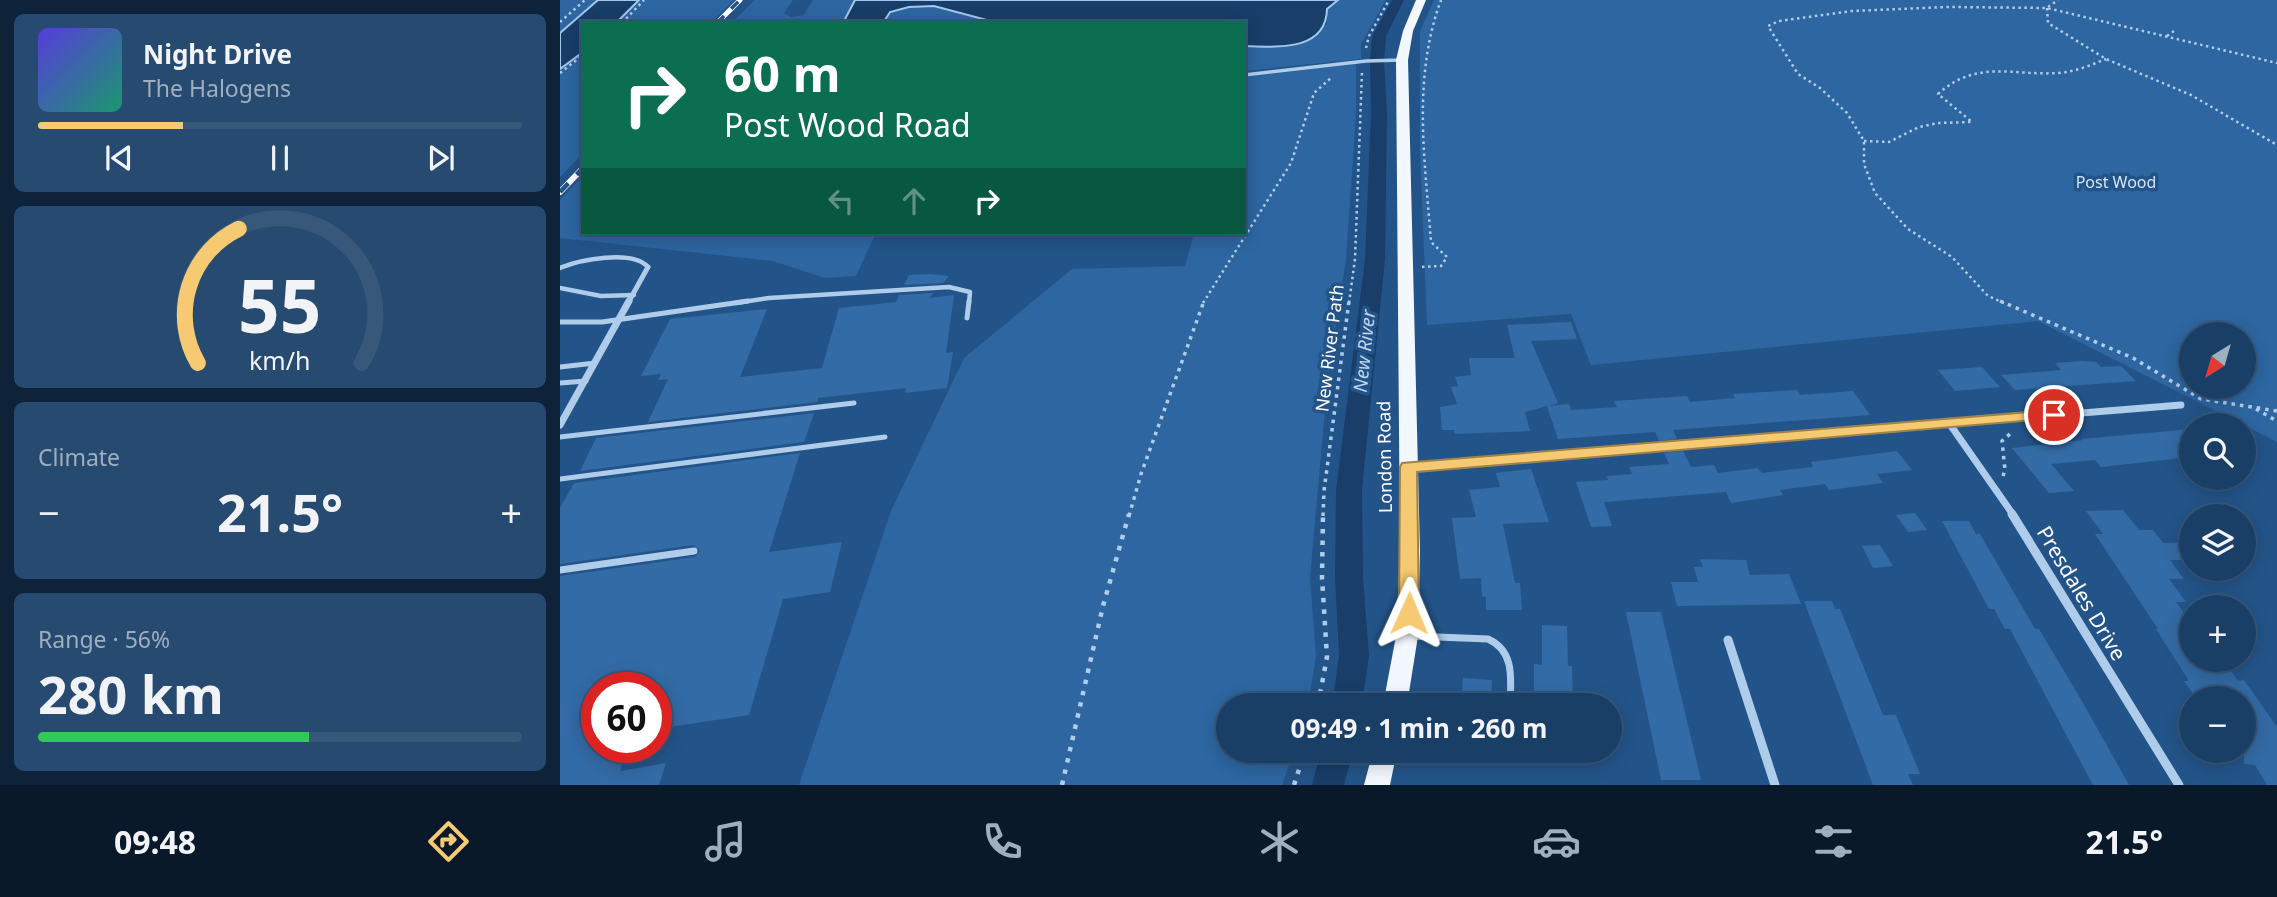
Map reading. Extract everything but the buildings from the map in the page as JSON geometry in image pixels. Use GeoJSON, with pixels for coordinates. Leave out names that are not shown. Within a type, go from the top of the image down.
{"type":"FeatureCollection","features":[{"type":"Feature","properties":{"kind":"main road","name":"London Road"},"geometry":{"type":"LineString","coordinates":[[1397,693],[1407,636],[1410,552],[1402,60],[1408,31],[1421,0]]}},
{"type":"Feature","properties":{"kind":"main road"},"geometry":{"type":"LineString","coordinates":[[1377,785],[1382,763]]}},
{"type":"Feature","properties":{"kind":"street"},"geometry":{"type":"LineString","coordinates":[[560,425],[648,267]]}},
{"type":"Feature","properties":{"kind":"street"},"geometry":{"type":"LineString","coordinates":[[1409,467],[2181,405]]}},
{"type":"Feature","properties":{"kind":"street","name":"Presdales Drive"},"geometry":{"type":"LineString","coordinates":[[1949,424],[1997,492],[2179,785]]}},
{"type":"Feature","properties":{"kind":"street"},"geometry":{"type":"LineString","coordinates":[[1728,640],[1775,785]]}},
{"type":"Feature","properties":{"kind":"lane"},"geometry":{"type":"LineString","coordinates":[[1246,75],[1368,61],[1402,60]]}},
{"type":"Feature","properties":{"kind":"lane"},"geometry":{"type":"LineString","coordinates":[[560,268],[589,260],[637,260],[648,267]]}},
{"type":"Feature","properties":{"kind":"lane"},"geometry":{"type":"LineString","coordinates":[[560,321],[584,323],[621,319],[769,298],[949,286],[970,292],[967,318]]}},
{"type":"Feature","properties":{"kind":"lane"},"geometry":{"type":"LineString","coordinates":[[560,288],[601,296],[634,295]]}},
{"type":"Feature","properties":{"kind":"lane"},"geometry":{"type":"LineString","coordinates":[[560,367],[596,363]]}},
{"type":"Feature","properties":{"kind":"lane"},"geometry":{"type":"LineString","coordinates":[[560,383],[586,381]]}},
{"type":"Feature","properties":{"kind":"lane"},"geometry":{"type":"LineString","coordinates":[[560,437],[854,403]]}},
{"type":"Feature","properties":{"kind":"lane"},"geometry":{"type":"LineString","coordinates":[[560,478],[885,437]]}},
{"type":"Feature","properties":{"kind":"lane"},"geometry":{"type":"LineString","coordinates":[[560,569],[694,551]]}},
{"type":"Feature","properties":{"kind":"lane"},"geometry":{"type":"LineString","coordinates":[[1407,636],[1488,639],[1499,642],[1509,654],[1510,693]]}},
{"type":"Feature","properties":{"kind":"path"},"geometry":{"type":"LineString","coordinates":[[560,22],[585,0]]}},
{"type":"Feature","properties":{"kind":"path"},"geometry":{"type":"LineString","coordinates":[[623,21],[644,0]]}},
{"type":"Feature","properties":{"kind":"path","name":"New River Path"},"geometry":{"type":"LineString","coordinates":[[1320,693],[1327,657],[1322,578],[1324,491],[1355,259],[1362,68],[1368,61],[1369,36],[1389,0]]}},
{"type":"Feature","properties":{"kind":"path"},"geometry":{"type":"LineString","coordinates":[[1406,267],[1441,266],[1447,257],[1431,242],[1424,120],[1426,52],[1431,27],[1441,0]]}},
{"type":"Feature","properties":{"kind":"path"},"geometry":{"type":"LineString","coordinates":[[2047,8],[2057,0]]}},
{"type":"Feature","properties":{"kind":"path"},"geometry":{"type":"LineString","coordinates":[[2277,63],[2047,8],[1949,7],[1852,11],[1779,21],[1768,26],[1798,74],[1820,88],[1847,113],[1864,141],[1864,164],[1875,193],[1908,229],[1952,257],[1988,296],[2133,358],[2201,399],[2277,411]]}},
{"type":"Feature","properties":{"kind":"path"},"geometry":{"type":"LineString","coordinates":[[2047,8],[2048,23],[2106,59],[2191,95],[2277,145]]}},
{"type":"Feature","properties":{"kind":"path"},"geometry":{"type":"LineString","coordinates":[[2167,36],[2174,31]]}},
{"type":"Feature","properties":{"kind":"path"},"geometry":{"type":"LineString","coordinates":[[560,73],[581,57]]}},
{"type":"Feature","properties":{"kind":"path"},"geometry":{"type":"LineString","coordinates":[[1864,141],[1889,142],[1919,127],[1938,123],[1972,122],[1938,94],[1954,79],[1970,73],[2001,70],[2059,73],[2106,59]]}},
{"type":"Feature","properties":{"kind":"path"},"geometry":{"type":"LineString","coordinates":[[1062,785],[1103,607],[1141,474],[1200,307],[1292,163],[1314,93],[1333,77]]}},
{"type":"Feature","properties":{"kind":"path"},"geometry":{"type":"LineString","coordinates":[[2254,408],[2277,421]]}},
{"type":"Feature","properties":{"kind":"path"},"geometry":{"type":"LineString","coordinates":[[1997,492],[2005,470],[2002,440],[2028,417]]}},
{"type":"Feature","properties":{"kind":"path"},"geometry":{"type":"LineString","coordinates":[[1294,785],[1301,763]]}},
{"type":"Feature","properties":{"kind":"green space"},"geometry":{"type":"Polygon","coordinates":[[[560,0],[598,0],[560,33],[560,0]]]}},
{"type":"Feature","properties":{"kind":"green space"},"geometry":{"type":"Polygon","coordinates":[[[639,0],[734,0],[713,21],[618,21],[639,0]]]}},
{"type":"Feature","properties":{"kind":"green space"},"geometry":{"type":"Polygon","coordinates":[[[755,0],[793,0],[784,13],[791,17],[804,15],[813,0],[855,0],[844,21],[733,21],[755,0]]]}},
{"type":"Feature","properties":{"kind":"green space"},"geometry":{"type":"Polygon","coordinates":[[[1338,0],[1386,0],[1361,44],[1361,59],[1246,71],[1246,46],[1281,47],[1327,24],[1327,9],[1338,0]]]}},
{"type":"Feature","properties":{"kind":"green space","name":"Post Wood"},"geometry":{"type":"Polygon","coordinates":[[[1434,0],[2277,0],[2277,442],[2256,431],[2256,413],[2220,413],[2192,399],[2256,399],[2256,322],[2179,322],[2179,392],[2038,321],[1591,365],[1571,314],[1427,325],[1420,151],[1420,31],[1434,0]]]}},
{"type":"Feature","properties":{"kind":"green space"},"geometry":{"type":"Polygon","coordinates":[[[934,6],[990,21],[884,21],[889,12],[909,7],[934,6]]]}},
{"type":"Feature","properties":{"kind":"green space"},"geometry":{"type":"Polygon","coordinates":[[[581,53],[581,155],[560,177],[560,69],[581,53]]]}},
{"type":"Feature","properties":{"kind":"green space"},"geometry":{"type":"Polygon","coordinates":[[[1356,64],[1356,114],[1346,259],[1328,377],[1310,578],[1316,657],[1310,693],[1216,693],[1216,763],[1290,763],[1282,785],[799,785],[891,511],[964,358],[1072,269],[1185,266],[1193,235],[1246,235],[1246,77],[1356,64]]]}},
{"type":"Feature","properties":{"kind":"green space"},"geometry":{"type":"Polygon","coordinates":[[[581,178],[581,235],[875,235],[856,276],[825,278],[773,261],[560,238],[560,200],[581,178]]]}},
{"type":"Feature","properties":{"kind":"shaded area"},"geometry":{"type":"Polygon","coordinates":[[[598,0],[639,0],[618,21],[581,21],[581,53],[560,69],[560,33],[598,0]]]}},
{"type":"Feature","properties":{"kind":"shaded area"},"geometry":{"type":"Polygon","coordinates":[[[855,0],[1338,0],[1327,9],[1324,23],[1318,33],[1309,40],[1270,47],[1246,46],[1246,21],[990,21],[934,6],[909,7],[890,12],[884,21],[844,21],[855,0]]]}},
{"type":"Feature","properties":{"kind":"waterway","name":"New River"},"geometry":{"type":"LineString","coordinates":[[1349,693],[1354,656],[1349,578],[1349,490],[1375,259],[1379,113],[1377,61],[1379,36],[1398,0]]}},
{"type":"Feature","properties":{"kind":"waterway","name":"New River"},"geometry":{"type":"LineString","coordinates":[[1328,785],[1334,763]]}},
{"type":"Feature","properties":{"kind":"railway"},"geometry":{"type":"LineString","coordinates":[[719,21],[740,0]]}},
{"type":"Feature","properties":{"kind":"railway"},"geometry":{"type":"LineString","coordinates":[[560,192],[581,170]]}},
{"type":"Feature","properties":{"kind":"route"},"geometry":{"type":"LineString","coordinates":[[1409,613],[1409,467],[2054,415]]}}]}
